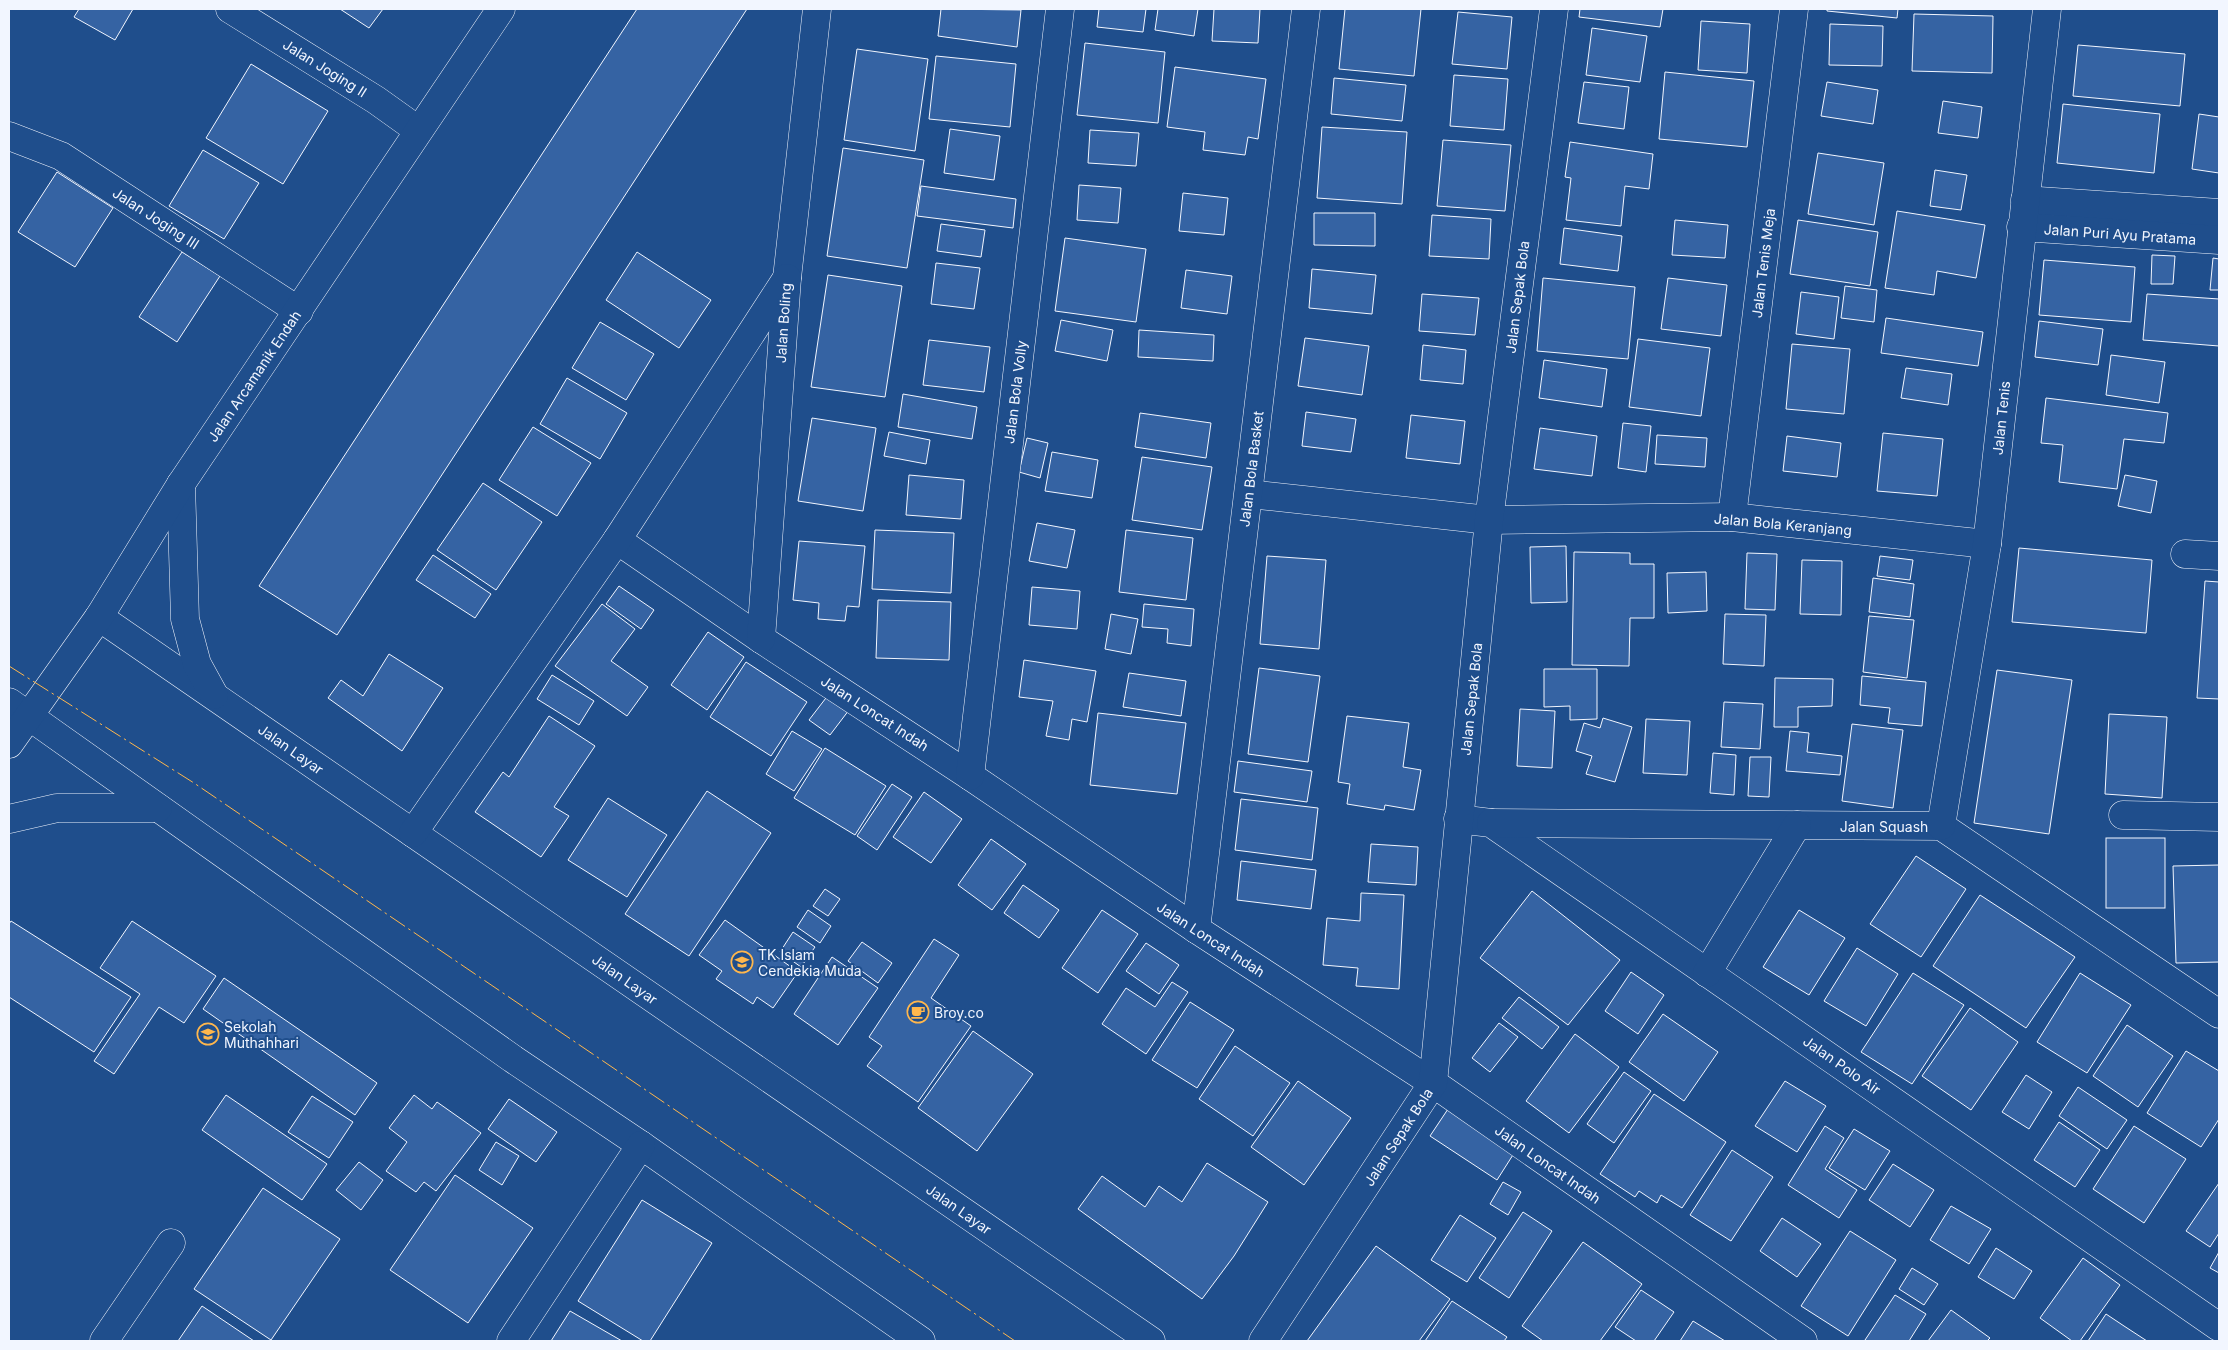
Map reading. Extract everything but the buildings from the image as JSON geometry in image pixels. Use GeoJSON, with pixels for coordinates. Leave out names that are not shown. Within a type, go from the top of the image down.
{"type":"FeatureCollection","features":[{"type":"Feature","properties":{"kind":"street","name":"Jalan Joging II"},"geometry":{"type":"LineString","coordinates":[[230,9],[376,100],[418,130]]}},
{"type":"Feature","properties":{"kind":"street","name":"Jalan Arcamanik Endah"},"geometry":{"type":"LineString","coordinates":[[9,744],[19,708],[99,617],[181,484],[501,9]]}},
{"type":"Feature","properties":{"kind":"street","name":"Jalan Boling"},"geometry":{"type":"LineString","coordinates":[[761,639],[786,278],[817,9]]}},
{"type":"Feature","properties":{"kind":"street","name":"Jalan Bola Volly"},"geometry":{"type":"LineString","coordinates":[[970,776],[1060,9]]}},
{"type":"Feature","properties":{"kind":"street","name":"Jalan Bola Basket"},"geometry":{"type":"LineString","coordinates":[[1196,929],[1306,9]]}},
{"type":"Feature","properties":{"kind":"street","name":"Jalan Sepak Bola"},"geometry":{"type":"LineString","coordinates":[[1263,1341],[1433,1083],[1489,520],[1554,9]]}},
{"type":"Feature","properties":{"kind":"street","name":"Jalan Tenis Meja"},"geometry":{"type":"LineString","coordinates":[[1732,517],[1794,9]]}},
{"type":"Feature","properties":{"kind":"street","name":"Jalan Tenis"},"geometry":{"type":"LineString","coordinates":[[1941,826],[1987,544],[2046,9]]}},
{"type":"Feature","properties":{"kind":"street","name":"Jalan Joging III"},"geometry":{"type":"LineString","coordinates":[[9,136],[61,156],[299,311]]}},
{"type":"Feature","properties":{"kind":"street","name":"Jalan Puri Ayu Pratama"},"geometry":{"type":"LineString","coordinates":[[2025,200],[2219,212]]}},
{"type":"Feature","properties":{"kind":"street","name":"Jalan Puri Ayu Pratama"},"geometry":{"type":"LineString","coordinates":[[2022,227],[2219,240]]}},
{"type":"Feature","properties":{"kind":"street"},"geometry":{"type":"LineString","coordinates":[[413,833],[617,540],[786,278]]}},
{"type":"Feature","properties":{"kind":"street"},"geometry":{"type":"LineString","coordinates":[[181,484],[185,619],[197,664],[214,695]]}},
{"type":"Feature","properties":{"kind":"street","name":"Jalan Bola Keranjang"},"geometry":{"type":"LineString","coordinates":[[1248,494],[1489,520],[1732,517],[1987,544]]}},
{"type":"Feature","properties":{"kind":"street","name":"Jalan Loncat Indah"},"geometry":{"type":"LineString","coordinates":[[617,540],[761,639],[970,776],[1196,929],[1433,1083],[1804,1341]]}},
{"type":"Feature","properties":{"kind":"street"},"geometry":{"type":"LineString","coordinates":[[2184,554],[2219,556]]}},
{"type":"Feature","properties":{"kind":"street","name":"Jalan Layar"},"geometry":{"type":"LineString","coordinates":[[99,617],[1152,1341]]}},
{"type":"Feature","properties":{"kind":"street"},"geometry":{"type":"LineString","coordinates":[[19,708],[513,1059],[641,1145],[921,1341]]}},
{"type":"Feature","properties":{"kind":"street"},"geometry":{"type":"LineString","coordinates":[[9,819],[57,808],[158,808]]}},
{"type":"Feature","properties":{"kind":"street"},"geometry":{"type":"LineString","coordinates":[[2123,815],[2219,817]]}},
{"type":"Feature","properties":{"kind":"street","name":"Jalan Polo Air"},"geometry":{"type":"LineString","coordinates":[[1458,819],[1491,823],[2219,1327]]}},
{"type":"Feature","properties":{"kind":"street","name":"Jalan Squash"},"geometry":{"type":"LineString","coordinates":[[1491,823],[1941,826],[2219,1014]]}},
{"type":"Feature","properties":{"kind":"street"},"geometry":{"type":"LineString","coordinates":[[1708,972],[1797,825]]}},
{"type":"Feature","properties":{"kind":"street"},"geometry":{"type":"LineString","coordinates":[[511,1341],[641,1145]]}},
{"type":"Feature","properties":{"kind":"street"},"geometry":{"type":"LineString","coordinates":[[104,1341],[171,1242]]}},
{"type":"Feature","properties":{"kind":"power"},"geometry":{"type":"LineString","coordinates":[[9,666],[194,783],[1015,1341]]}},
{"type":"Feature","properties":{"kind":"place","name":"TK Islam Cendekia Muda"},"geometry":{"type":"Point","coordinates":[742,962]}},
{"type":"Feature","properties":{"kind":"place","name":"Broy.co"},"geometry":{"type":"Point","coordinates":[918,1012]}},
{"type":"Feature","properties":{"kind":"place","name":"Sekolah Muthahhari"},"geometry":{"type":"Point","coordinates":[208,1034]}}]}
